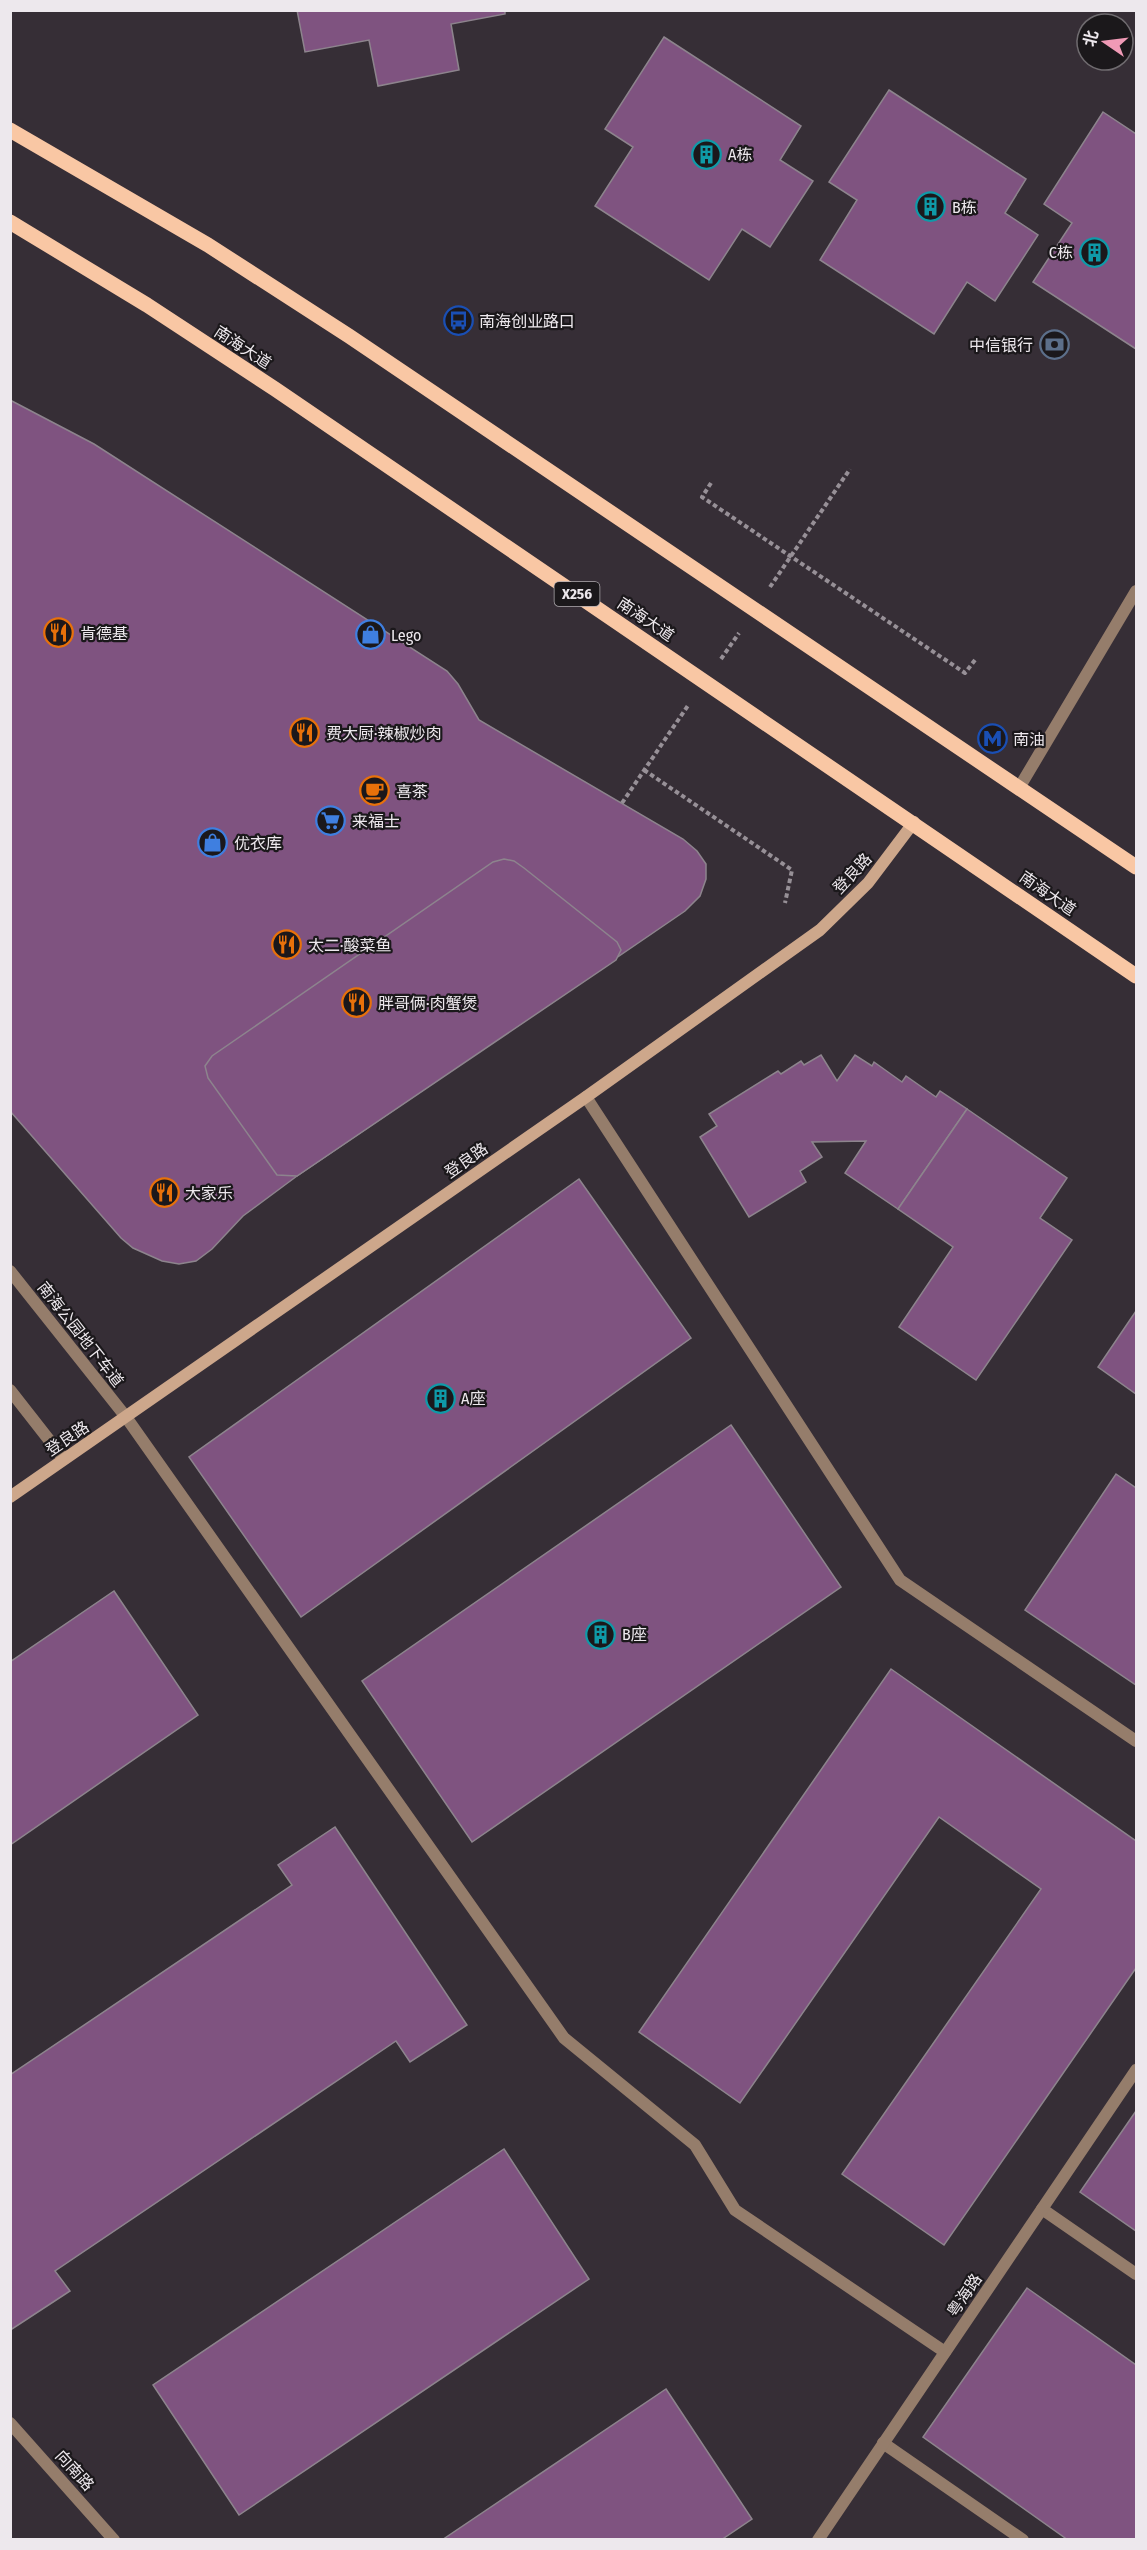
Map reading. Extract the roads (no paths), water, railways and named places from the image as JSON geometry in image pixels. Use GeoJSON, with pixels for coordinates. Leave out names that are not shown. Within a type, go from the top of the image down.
{"type":"FeatureCollection","features":[{"type":"Feature","properties":{"kind":"main road"},"geometry":{"type":"LineString","coordinates":[[10,130],[208,245],[349,336],[1137,867]]}},
{"type":"Feature","properties":{"kind":"main road","name":"南海大道"},"geometry":{"type":"LineString","coordinates":[[10,222],[138,299],[275,389],[1137,976]]}},
{"type":"Feature","properties":{"kind":"main road","name":"登良路"},"geometry":{"type":"LineString","coordinates":[[10,1497],[586,1097],[820,930],[868,883],[914,822]]}},
{"type":"Feature","properties":{"kind":"street"},"geometry":{"type":"LineString","coordinates":[[1019,788],[1137,591]]}},
{"type":"Feature","properties":{"kind":"street"},"geometry":{"type":"LineString","coordinates":[[586,1097],[900,1580],[1137,1741]]}},
{"type":"Feature","properties":{"kind":"street","name":"南海公园地下车道"},"geometry":{"type":"LineString","coordinates":[[10,1271],[126,1417],[564,2038],[695,2145],[735,2210],[945,2352]]}},
{"type":"Feature","properties":{"kind":"street"},"geometry":{"type":"LineString","coordinates":[[10,1390],[64,1459]]}},
{"type":"Feature","properties":{"kind":"street","name":"粤海路"},"geometry":{"type":"LineString","coordinates":[[818,2540],[1137,2070]]}},
{"type":"Feature","properties":{"kind":"street"},"geometry":{"type":"LineString","coordinates":[[1042,2209],[1137,2274]]}},
{"type":"Feature","properties":{"kind":"street","name":"向南路"},"geometry":{"type":"LineString","coordinates":[[10,2423],[114,2540]]}},
{"type":"Feature","properties":{"kind":"street"},"geometry":{"type":"LineString","coordinates":[[884,2443],[1023,2540]]}},
{"type":"Feature","properties":{"kind":"place","name":"A栋"},"geometry":{"type":"Point","coordinates":[707,154]}},
{"type":"Feature","properties":{"kind":"place","name":"B栋"},"geometry":{"type":"Point","coordinates":[931,207]}},
{"type":"Feature","properties":{"kind":"place","name":"C栋"},"geometry":{"type":"Point","coordinates":[1094,252]}},
{"type":"Feature","properties":{"kind":"place","name":"南海创业路口"},"geometry":{"type":"Point","coordinates":[458,321]}},
{"type":"Feature","properties":{"kind":"place","name":"中信银行"},"geometry":{"type":"Point","coordinates":[1054,345]}},
{"type":"Feature","properties":{"kind":"place","name":"肯德基"},"geometry":{"type":"Point","coordinates":[59,633]}},
{"type":"Feature","properties":{"kind":"place","name":"Lego"},"geometry":{"type":"Point","coordinates":[370,635]}},
{"type":"Feature","properties":{"kind":"place","name":"费大厨·辣椒炒肉"},"geometry":{"type":"Point","coordinates":[305,733]}},
{"type":"Feature","properties":{"kind":"place","name":"南油"},"geometry":{"type":"Point","coordinates":[992,739]}},
{"type":"Feature","properties":{"kind":"place","name":"喜茶"},"geometry":{"type":"Point","coordinates":[375,791]}},
{"type":"Feature","properties":{"kind":"place","name":"来福士"},"geometry":{"type":"Point","coordinates":[331,821]}},
{"type":"Feature","properties":{"kind":"place","name":"优衣库"},"geometry":{"type":"Point","coordinates":[213,843]}},
{"type":"Feature","properties":{"kind":"place","name":"太二·酸菜鱼"},"geometry":{"type":"Point","coordinates":[287,945]}},
{"type":"Feature","properties":{"kind":"place","name":"胖哥俩·肉蟹煲"},"geometry":{"type":"Point","coordinates":[357,1003]}},
{"type":"Feature","properties":{"kind":"place","name":"大家乐"},"geometry":{"type":"Point","coordinates":[164,1193]}},
{"type":"Feature","properties":{"kind":"place","name":"A座"},"geometry":{"type":"Point","coordinates":[440,1398]}},
{"type":"Feature","properties":{"kind":"place","name":"B座"},"geometry":{"type":"Point","coordinates":[601,1634]}}]}
